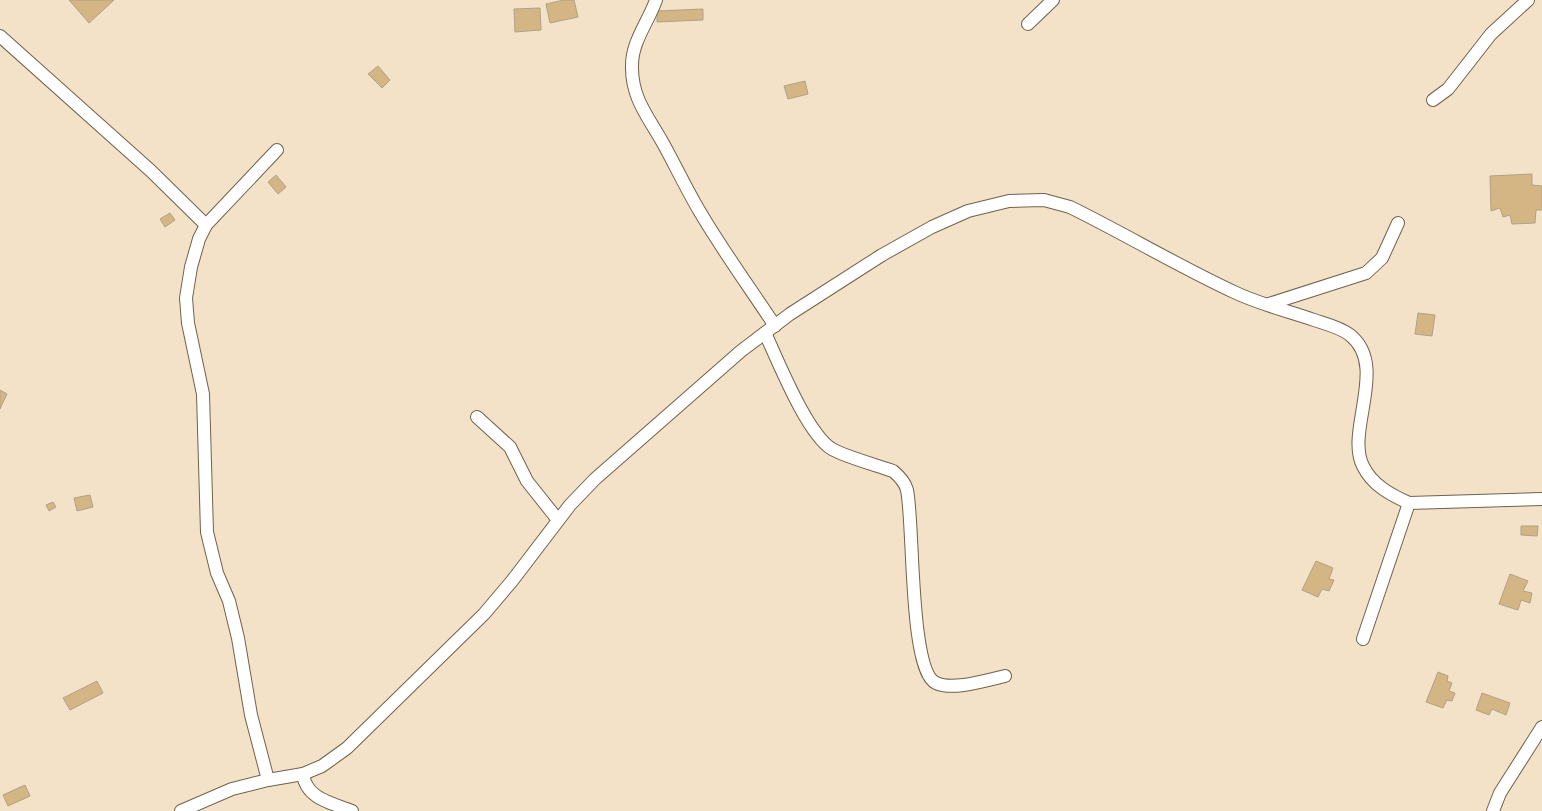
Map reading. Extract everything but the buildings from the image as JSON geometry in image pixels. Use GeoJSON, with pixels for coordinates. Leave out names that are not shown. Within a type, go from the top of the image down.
{"type":"FeatureCollection","features":[{"type":"Feature","properties":{"kind":"street"},"geometry":{"type":"LineString","coordinates":[[656,0],[639,36],[633,54],[632,68],[634,88],[642,109],[664,144],[707,224],[770,329],[795,398],[819,438],[832,449],[893,471],[901,477],[907,489],[913,580],[921,658],[926,674],[935,683],[945,686],[959,686],[1005,676]]}},
{"type":"Feature","properties":{"kind":"street"},"geometry":{"type":"LineString","coordinates":[[1028,24],[1053,0]]}},
{"type":"Feature","properties":{"kind":"street"},"geometry":{"type":"LineString","coordinates":[[1433,100],[1448,88],[1491,34],[1528,0]]}},
{"type":"Feature","properties":{"kind":"street"},"geometry":{"type":"LineString","coordinates":[[0,36],[151,171],[206,225]]}},
{"type":"Feature","properties":{"kind":"street"},"geometry":{"type":"LineString","coordinates":[[268,780],[251,715],[238,638],[229,600],[217,573],[207,532],[203,394],[188,323],[186,298],[191,267],[199,239],[206,225],[277,150]]}},
{"type":"Feature","properties":{"kind":"street"},"geometry":{"type":"LineString","coordinates":[[181,811],[232,789],[268,780],[303,774],[322,766],[347,748],[484,614],[512,581],[558,520],[595,479],[741,351],[770,329],[882,255],[932,227],[968,211],[1009,202],[1037,200],[1044,200],[1070,207],[1236,293],[1335,327],[1351,336],[1365,357],[1367,376],[1358,447],[1362,465],[1369,476],[1390,494],[1409,503],[1542,499]]}},
{"type":"Feature","properties":{"kind":"street"},"geometry":{"type":"LineString","coordinates":[[1269,304],[1366,273],[1382,258],[1398,223]]}},
{"type":"Feature","properties":{"kind":"street"},"geometry":{"type":"LineString","coordinates":[[477,417],[510,447],[527,481],[558,520]]}},
{"type":"Feature","properties":{"kind":"street"},"geometry":{"type":"LineString","coordinates":[[1363,639],[1409,503]]}},
{"type":"Feature","properties":{"kind":"street"},"geometry":{"type":"LineString","coordinates":[[1493,811],[1500,793],[1542,727]]}},
{"type":"Feature","properties":{"kind":"street"},"geometry":{"type":"LineString","coordinates":[[303,774],[304,783],[316,798],[352,811]]}}]}
